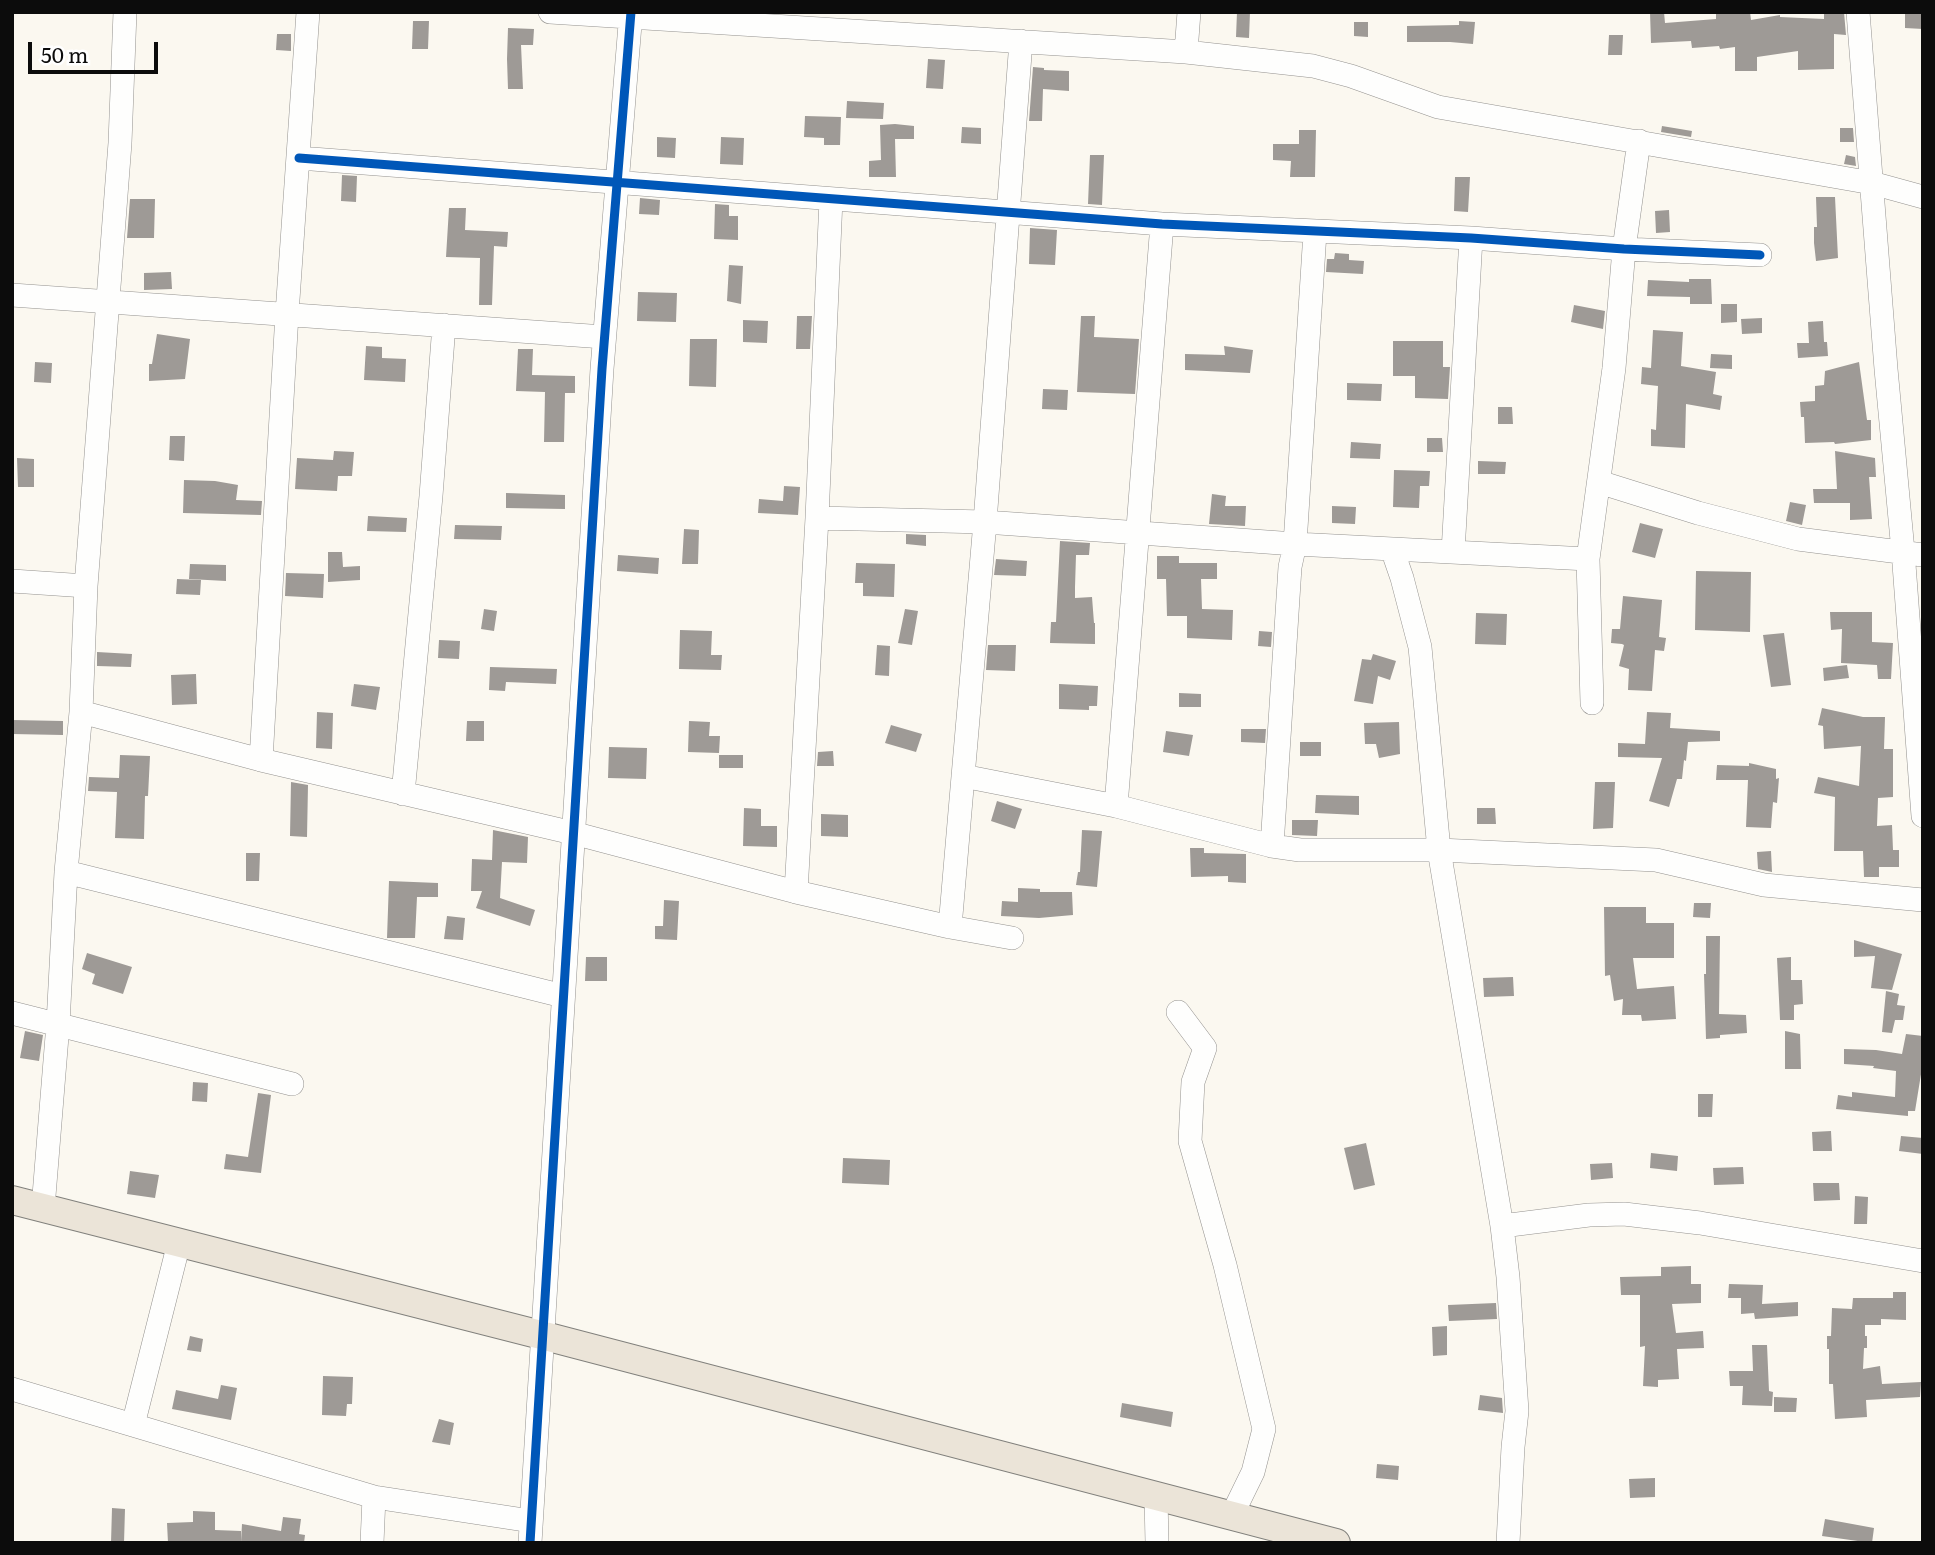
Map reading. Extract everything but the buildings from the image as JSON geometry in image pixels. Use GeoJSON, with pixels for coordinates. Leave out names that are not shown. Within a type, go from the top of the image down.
{"type":"FeatureCollection","features":[{"type":"Feature","properties":{"kind":"main road"},"geometry":{"type":"LineString","coordinates":[[12,1200],[1336,1543]]}},
{"type":"Feature","properties":{"kind":"street"},"geometry":{"type":"LineString","coordinates":[[43,1208],[58,1024],[66,872],[81,712],[86,586],[120,143],[125,12]]}},
{"type":"Feature","properties":{"kind":"street"},"geometry":{"type":"LineString","coordinates":[[261,760],[308,12]]}},
{"type":"Feature","properties":{"kind":"street"},"geometry":{"type":"LineString","coordinates":[[550,12],[1186,52],[1312,66],[1351,76],[1438,107],[1872,183],[1923,197]]}},
{"type":"Feature","properties":{"kind":"street"},"geometry":{"type":"LineString","coordinates":[[1186,52],[1189,12]]}},
{"type":"Feature","properties":{"kind":"street"},"geometry":{"type":"LineString","coordinates":[[1858,12],[1886,369],[1913,553],[1923,816]]}},
{"type":"Feature","properties":{"kind":"street"},"geometry":{"type":"LineString","coordinates":[[12,1389],[374,1497],[530,1532],[604,337],[631,15]]}},
{"type":"Feature","properties":{"kind":"street"},"geometry":{"type":"LineString","coordinates":[[950,927],[985,522],[1021,41]]}},
{"type":"Feature","properties":{"kind":"street"},"geometry":{"type":"LineString","coordinates":[[1592,703],[1588,558],[1614,368],[1624,249],[1639,141]]}},
{"type":"Feature","properties":{"kind":"street"},"geometry":{"type":"LineString","coordinates":[[299,159],[1162,224],[1760,255]]}},
{"type":"Feature","properties":{"kind":"street"},"geometry":{"type":"LineString","coordinates":[[796,892],[831,200]]}},
{"type":"Feature","properties":{"kind":"street"},"geometry":{"type":"LineString","coordinates":[[1116,806],[1162,224]]}},
{"type":"Feature","properties":{"kind":"street"},"geometry":{"type":"LineString","coordinates":[[1272,846],[1315,232]]}},
{"type":"Feature","properties":{"kind":"street"},"geometry":{"type":"LineString","coordinates":[[1453,552],[1471,239]]}},
{"type":"Feature","properties":{"kind":"street"},"geometry":{"type":"LineString","coordinates":[[12,295],[604,337]]}},
{"type":"Feature","properties":{"kind":"street"},"geometry":{"type":"LineString","coordinates":[[402,794],[431,496],[443,325]]}},
{"type":"Feature","properties":{"kind":"street"},"geometry":{"type":"LineString","coordinates":[[1599,482],[1698,513],[1798,539],[1913,553]]}},
{"type":"Feature","properties":{"kind":"street"},"geometry":{"type":"LineString","coordinates":[[817,518],[985,522],[1295,544],[1588,558]]}},
{"type":"Feature","properties":{"kind":"street"},"geometry":{"type":"LineString","coordinates":[[1392,549],[1420,647],[1439,850],[1502,1226],[1508,1277],[1517,1411],[1508,1543]]}},
{"type":"Feature","properties":{"kind":"street"},"geometry":{"type":"LineString","coordinates":[[12,581],[86,586]]}},
{"type":"Feature","properties":{"kind":"street"},"geometry":{"type":"LineString","coordinates":[[81,712],[261,760],[573,833],[796,892],[1012,939]]}},
{"type":"Feature","properties":{"kind":"street"},"geometry":{"type":"LineString","coordinates":[[963,776],[1116,806],[1272,846],[1300,850],[1439,850],[1656,860],[1764,885],[1923,900]]}},
{"type":"Feature","properties":{"kind":"street"},"geometry":{"type":"LineString","coordinates":[[66,872],[563,996]]}},
{"type":"Feature","properties":{"kind":"street"},"geometry":{"type":"LineString","coordinates":[[1178,1012],[1205,1048],[1193,1082],[1190,1142],[1225,1265],[1264,1429],[1253,1472],[1232,1515]]}},
{"type":"Feature","properties":{"kind":"street"},"geometry":{"type":"LineString","coordinates":[[12,1013],[292,1084]]}},
{"type":"Feature","properties":{"kind":"street"},"geometry":{"type":"LineString","coordinates":[[1502,1226],[1624,1214],[1700,1223],[1923,1261]]}},
{"type":"Feature","properties":{"kind":"street"},"geometry":{"type":"LineString","coordinates":[[133,1424],[179,1243]]}},
{"type":"Feature","properties":{"kind":"street"},"geometry":{"type":"LineString","coordinates":[[372,1543],[374,1497]]}},
{"type":"Feature","properties":{"kind":"street"},"geometry":{"type":"LineString","coordinates":[[1156,1497],[1157,1543]]}},
{"type":"Feature","properties":{"kind":"cycle path"},"geometry":{"type":"LineString","coordinates":[[530,1543],[602,369],[631,12]]}},
{"type":"Feature","properties":{"kind":"cycle path"},"geometry":{"type":"LineString","coordinates":[[299,158],[1162,224],[1760,255]]}}]}
